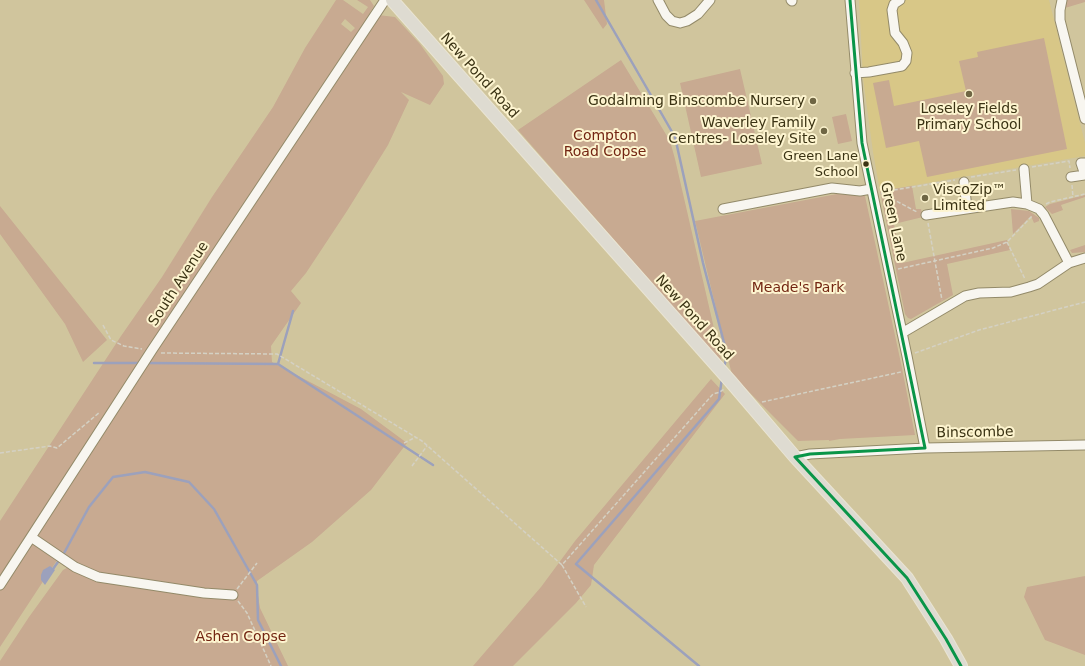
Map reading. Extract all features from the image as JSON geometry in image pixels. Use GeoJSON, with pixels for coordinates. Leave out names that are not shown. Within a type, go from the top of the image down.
{"type":"FeatureCollection","features":[{"type":"Feature","properties":{"kind":"main road","name":"New Pond Road"},"geometry":{"type":"LineString","coordinates":[[392,0],[754,409],[795,458],[907,578],[961,666]]}},
{"type":"Feature","properties":{"kind":"street","name":"South Avenue"},"geometry":{"type":"LineString","coordinates":[[0,585],[151,351],[385,0]]}},
{"type":"Feature","properties":{"kind":"street"},"geometry":{"type":"LineString","coordinates":[[658,0],[666,16],[672,21],[680,23],[687,21],[698,14],[710,0]]}},
{"type":"Feature","properties":{"kind":"street","name":"Green Lane"},"geometry":{"type":"LineString","coordinates":[[850,0],[862,143],[926,448]]}},
{"type":"Feature","properties":{"kind":"street"},"geometry":{"type":"LineString","coordinates":[[855,73],[902,66],[906,61],[907,53],[903,43],[894,33],[892,10],[894,4],[900,0]]}},
{"type":"Feature","properties":{"kind":"street"},"geometry":{"type":"LineString","coordinates":[[1062,0],[1060,20],[1082,96],[1085,119]]}},
{"type":"Feature","properties":{"kind":"street"},"geometry":{"type":"LineString","coordinates":[[1071,177],[1085,176],[1082,164],[1085,163]]}},
{"type":"Feature","properties":{"kind":"street"},"geometry":{"type":"LineString","coordinates":[[1024,169],[1027,204]]}},
{"type":"Feature","properties":{"kind":"street"},"geometry":{"type":"LineString","coordinates":[[963,180],[967,208]]}},
{"type":"Feature","properties":{"kind":"street"},"geometry":{"type":"LineString","coordinates":[[722,209],[832,188],[860,191],[871,189]]}},
{"type":"Feature","properties":{"kind":"street"},"geometry":{"type":"LineString","coordinates":[[926,215],[1013,202],[1027,204],[1038,209],[1050,223],[1069,263]]}},
{"type":"Feature","properties":{"kind":"street"},"geometry":{"type":"LineString","coordinates":[[902,333],[965,296],[979,293],[1011,292],[1029,287],[1038,284],[1069,263],[1085,258]]}},
{"type":"Feature","properties":{"kind":"street","name":"Binscombe"},"geometry":{"type":"LineString","coordinates":[[795,458],[810,454],[926,448],[1085,445]]}},
{"type":"Feature","properties":{"kind":"street"},"geometry":{"type":"LineString","coordinates":[[31,537],[61,558],[98,577],[204,593],[233,595]]}},
{"type":"Feature","properties":{"kind":"path"},"geometry":{"type":"LineString","coordinates":[[944,308],[926,215],[914,211],[879,192],[963,180],[1069,161],[1073,197]]}},
{"type":"Feature","properties":{"kind":"path"},"geometry":{"type":"LineString","coordinates":[[889,271],[993,248],[1007,242],[1038,209],[1050,202],[1085,194]]}},
{"type":"Feature","properties":{"kind":"path"},"geometry":{"type":"LineString","coordinates":[[1007,242],[1029,287]]}},
{"type":"Feature","properties":{"kind":"path"},"geometry":{"type":"LineString","coordinates":[[907,356],[979,330],[1085,302]]}},
{"type":"Feature","properties":{"kind":"path"},"geometry":{"type":"LineString","coordinates":[[103,325],[111,340],[124,346],[151,351],[277,354],[416,437],[427,446],[562,565],[586,607]]}},
{"type":"Feature","properties":{"kind":"path"},"geometry":{"type":"LineString","coordinates":[[754,409],[759,403],[902,372],[909,367]]}},
{"type":"Feature","properties":{"kind":"path"},"geometry":{"type":"LineString","coordinates":[[562,565],[713,394],[720,392]]}},
{"type":"Feature","properties":{"kind":"path"},"geometry":{"type":"LineString","coordinates":[[0,453],[52,447],[57,448],[104,409]]}},
{"type":"Feature","properties":{"kind":"path"},"geometry":{"type":"LineString","coordinates":[[404,443],[416,437]]}},
{"type":"Feature","properties":{"kind":"path"},"geometry":{"type":"LineString","coordinates":[[412,466],[427,446]]}},
{"type":"Feature","properties":{"kind":"path"},"geometry":{"type":"LineString","coordinates":[[257,563],[233,595],[247,613],[271,666]]}},
{"type":"Feature","properties":{"kind":"shaded area","name":"Loseley Fields Primary School"},"geometry":{"type":"Polygon","coordinates":[[[859,0],[1049,0],[1085,143],[1085,156],[880,191],[863,78],[859,0]]]}},
{"type":"Feature","properties":{"kind":"green space","name":"Ashen Copse"},"geometry":{"type":"Polygon","coordinates":[[[336,0],[343,0],[363,14],[368,7],[357,0],[370,0],[374,6],[353,41],[378,15],[395,17],[420,44],[443,76],[444,84],[430,105],[401,92],[409,100],[388,145],[306,273],[291,291],[301,303],[271,346],[272,362],[361,409],[407,443],[371,490],[312,542],[257,581],[260,608],[288,666],[0,666],[0,661],[29,617],[63,570],[76,563],[64,557],[63,551],[0,647],[0,521],[121,336],[162,277],[212,197],[273,107],[305,48],[336,0]],[[345,19],[341,24],[351,32],[355,28],[345,19]]]}},
{"type":"Feature","properties":{"kind":"green space"},"geometry":{"type":"Polygon","coordinates":[[[584,0],[604,0],[607,24],[603,29],[584,0]]]}},
{"type":"Feature","properties":{"kind":"green space"},"geometry":{"type":"Polygon","coordinates":[[[1066,0],[1085,0],[1085,2],[1065,8],[1066,0]]]}},
{"type":"Feature","properties":{"kind":"green space"},"geometry":{"type":"Polygon","coordinates":[[[1044,38],[1067,149],[927,177],[919,141],[886,148],[873,83],[889,80],[894,106],[966,91],[959,61],[978,57],[977,52],[1044,38]]]}},
{"type":"Feature","properties":{"kind":"green space","name":"Compton Road Copse"},"geometry":{"type":"Polygon","coordinates":[[[621,60],[670,141],[722,363],[518,130],[621,60]]]}},
{"type":"Feature","properties":{"kind":"green space"},"geometry":{"type":"Polygon","coordinates":[[[740,69],[762,164],[701,177],[680,83],[740,69]]]}},
{"type":"Feature","properties":{"kind":"green space"},"geometry":{"type":"Polygon","coordinates":[[[846,114],[852,141],[838,144],[832,117],[846,114]]]}},
{"type":"Feature","properties":{"kind":"green space"},"geometry":{"type":"Polygon","coordinates":[[[912,186],[916,209],[921,209],[923,217],[894,224],[902,263],[1007,240],[1010,250],[947,264],[953,295],[911,319],[905,314],[880,191],[912,186]]]}},
{"type":"Feature","properties":{"kind":"green space","name":"Meade's Park"},"geometry":{"type":"Polygon","coordinates":[[[837,194],[865,196],[915,435],[840,439],[829,441],[798,441],[732,375],[695,221],[837,194]]]}},
{"type":"Feature","properties":{"kind":"green space"},"geometry":{"type":"Polygon","coordinates":[[[1085,195],[1085,197],[1061,205],[1063,210],[1052,214],[1045,207],[1050,204],[1085,195]]]}},
{"type":"Feature","properties":{"kind":"green space"},"geometry":{"type":"Polygon","coordinates":[[[0,206],[107,340],[83,362],[65,324],[0,234],[0,206]]]}},
{"type":"Feature","properties":{"kind":"green space"},"geometry":{"type":"Polygon","coordinates":[[[1011,209],[1029,211],[1039,218],[1039,221],[1034,223],[1031,216],[1013,234],[1011,209]]]}},
{"type":"Feature","properties":{"kind":"green space"},"geometry":{"type":"Polygon","coordinates":[[[1085,245],[1085,252],[1072,253],[1070,250],[1085,245]]]}},
{"type":"Feature","properties":{"kind":"green space"},"geometry":{"type":"Polygon","coordinates":[[[711,379],[725,394],[594,565],[591,585],[576,603],[513,666],[473,666],[541,587],[575,541],[711,379]]]}},
{"type":"Feature","properties":{"kind":"green space"},"geometry":{"type":"Polygon","coordinates":[[[1085,576],[1085,655],[1045,640],[1024,597],[1027,587],[1085,576]]]}},
{"type":"Feature","properties":{"kind":"water"},"geometry":{"type":"Polygon","coordinates":[[[50,566],[55,570],[45,585],[41,580],[41,575],[43,570],[50,566]]]}},
{"type":"Feature","properties":{"kind":"waterway"},"geometry":{"type":"LineString","coordinates":[[596,0],[675,137],[703,263],[727,354],[724,368]]}},
{"type":"Feature","properties":{"kind":"waterway"},"geometry":{"type":"LineString","coordinates":[[278,364],[293,311]]}},
{"type":"Feature","properties":{"kind":"waterway"},"geometry":{"type":"LineString","coordinates":[[94,363],[140,363]]}},
{"type":"Feature","properties":{"kind":"waterway"},"geometry":{"type":"LineString","coordinates":[[147,363],[278,364],[433,465]]}},
{"type":"Feature","properties":{"kind":"waterway"},"geometry":{"type":"LineString","coordinates":[[699,666],[576,564],[719,399],[722,378]]}},
{"type":"Feature","properties":{"kind":"waterway"},"geometry":{"type":"LineString","coordinates":[[63,555],[89,507],[113,477],[145,472],[189,482],[214,509],[257,585],[258,620],[281,666]]}},
{"type":"Feature","properties":{"kind":"waterway"},"geometry":{"type":"LineString","coordinates":[[53,569],[60,559]]}},
{"type":"Feature","properties":{"kind":"transit line"},"geometry":{"type":"LineString","coordinates":[[850,0],[862,143],[925,448]]}},
{"type":"Feature","properties":{"kind":"transit line"},"geometry":{"type":"LineString","coordinates":[[795,457],[810,454],[925,448]]}},
{"type":"Feature","properties":{"kind":"transit line"},"geometry":{"type":"LineString","coordinates":[[795,457],[907,578],[946,639],[961,666]]}},
{"type":"Feature","properties":{"kind":"place","name":"Loseley Fields Primary School"},"geometry":{"type":"Point","coordinates":[969,94]}},
{"type":"Feature","properties":{"kind":"place","name":"Godalming Binscombe Nursery"},"geometry":{"type":"Point","coordinates":[813,101]}},
{"type":"Feature","properties":{"kind":"place","name":"Waverley Family Centres- Loseley Site"},"geometry":{"type":"Point","coordinates":[824,131]}},
{"type":"Feature","properties":{"kind":"place","name":"Green Lane School"},"geometry":{"type":"Point","coordinates":[866,164]}},
{"type":"Feature","properties":{"kind":"place","name":"ViscoZip™ Limited"},"geometry":{"type":"Point","coordinates":[925,198]}}]}
